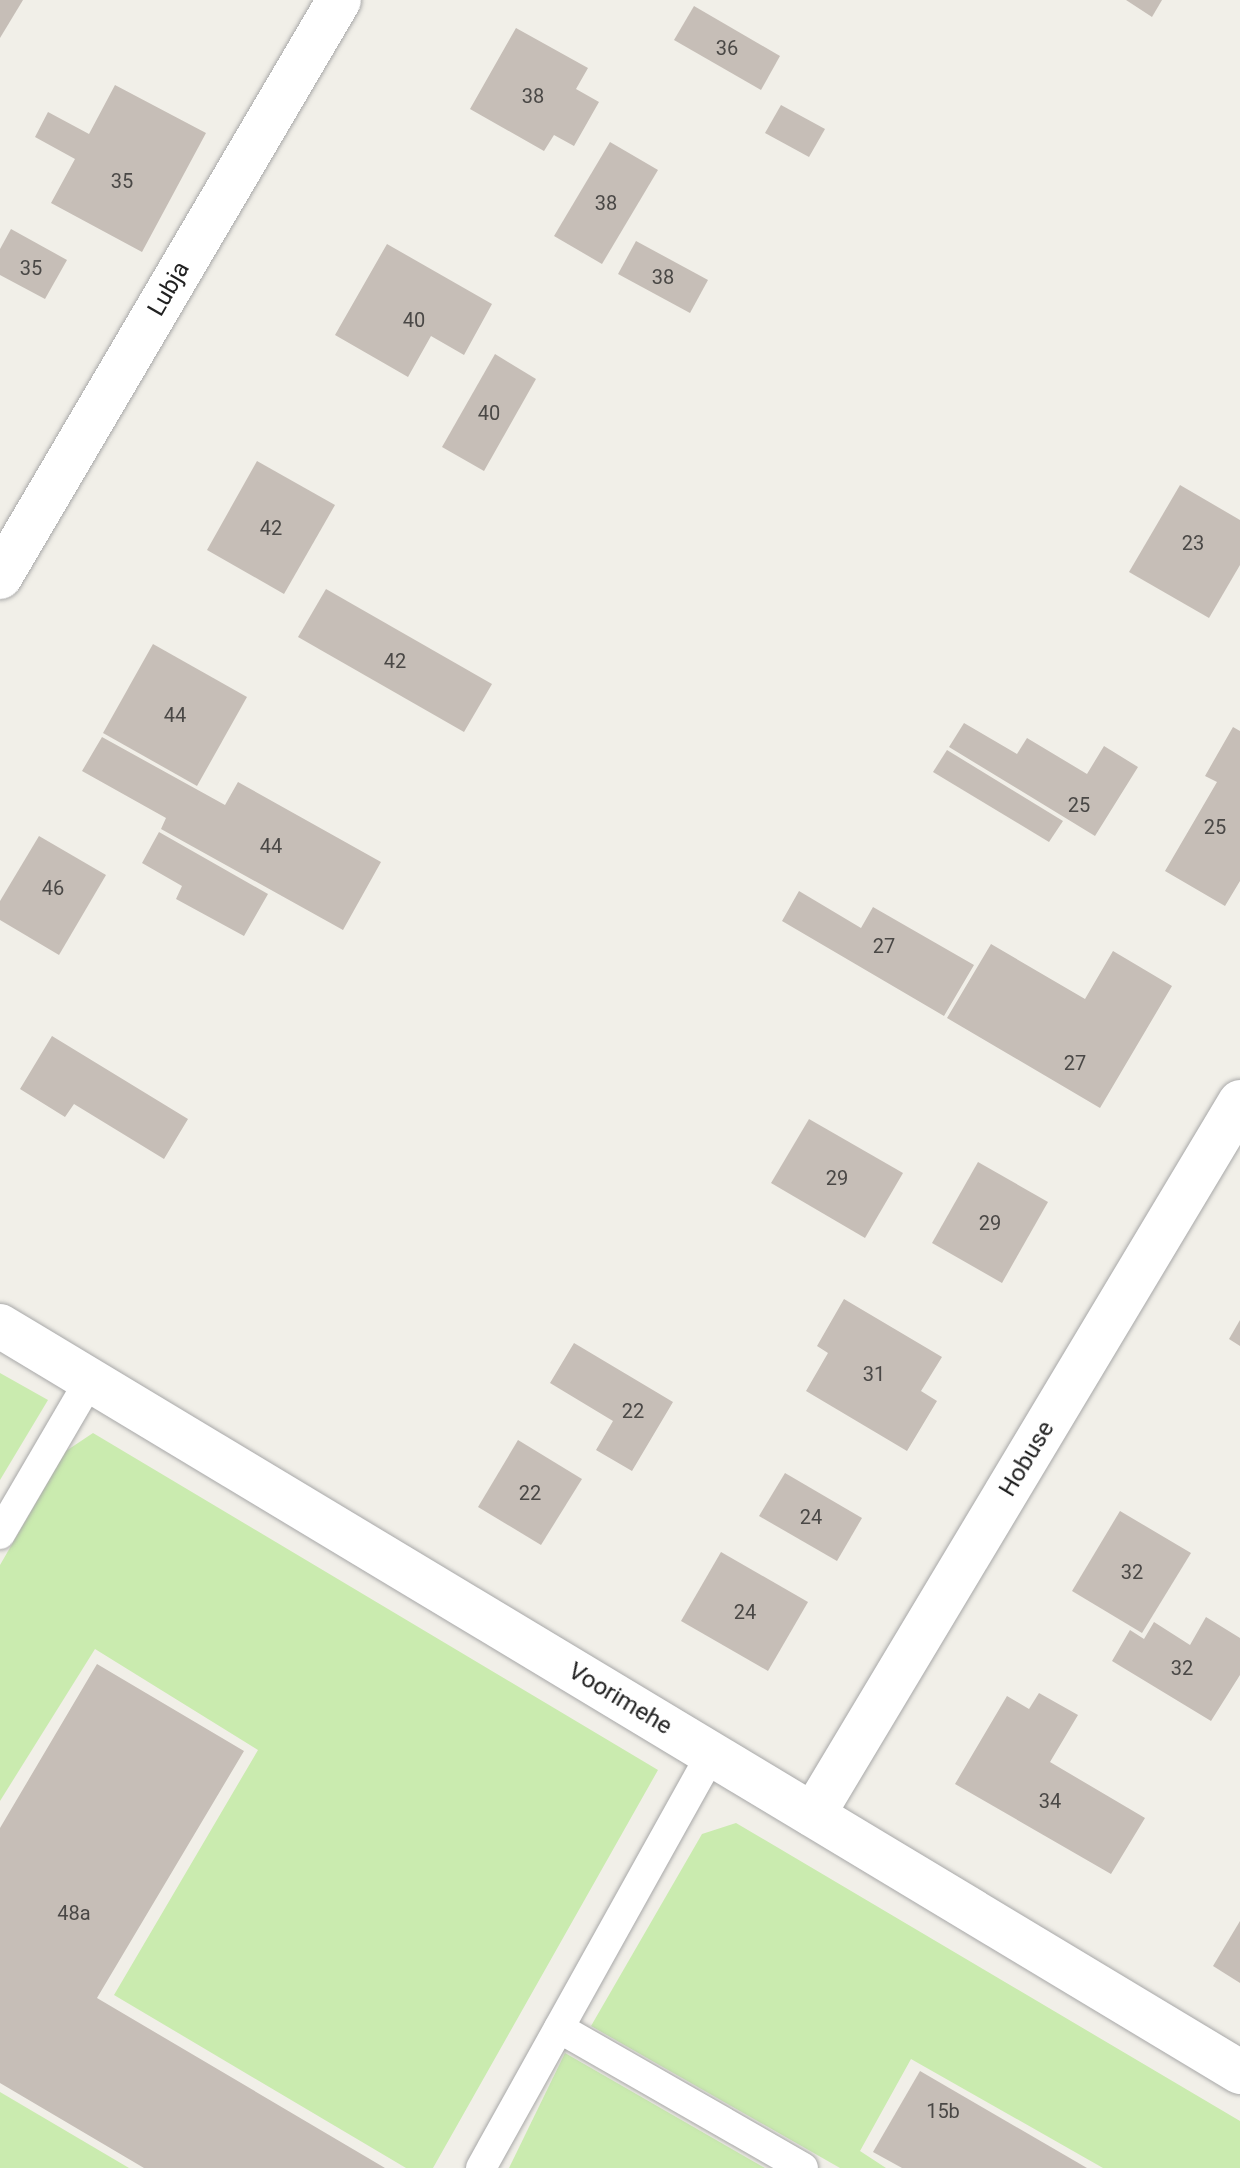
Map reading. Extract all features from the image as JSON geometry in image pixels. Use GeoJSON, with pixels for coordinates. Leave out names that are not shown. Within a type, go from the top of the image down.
{"type":"FeatureCollection","features":[{"type":"Feature","properties":{"kind":"street","name":"Lubja"},"geometry":{"type":"LineString","coordinates":[[0,577],[339,0]]}},
{"type":"Feature","properties":{"kind":"street","name":"Hobuse"},"geometry":{"type":"LineString","coordinates":[[813,1815],[1240,1102]]}},
{"type":"Feature","properties":{"kind":"street","name":"Voorimehe"},"geometry":{"type":"LineString","coordinates":[[0,1326],[1240,2072]]}},
{"type":"Feature","properties":{"kind":"lane"},"geometry":{"type":"LineString","coordinates":[[0,1534],[90,1380]]}},
{"type":"Feature","properties":{"kind":"lane"},"geometry":{"type":"LineString","coordinates":[[481,2168],[711,1754]]}},
{"type":"Feature","properties":{"kind":"lane"},"geometry":{"type":"LineString","coordinates":[[559,2028],[803,2168]]}},
{"type":"Feature","properties":{"kind":"green space"},"geometry":{"type":"Polygon","coordinates":[[[0,1373],[48,1400],[0,1480],[0,1373]]]}},
{"type":"Feature","properties":{"kind":"green space"},"geometry":{"type":"Polygon","coordinates":[[[93,1433],[658,1770],[433,2168],[406,2168],[114,1995],[258,1750],[95,1649],[0,1801],[0,1565],[66,1451],[93,1433]]]}},
{"type":"Feature","properties":{"kind":"green space"},"geometry":{"type":"Polygon","coordinates":[[[736,1823],[1240,2121],[1240,2168],[1103,2168],[911,2059],[860,2151],[886,2168],[840,2168],[591,2026],[702,1834],[736,1823]]]}},
{"type":"Feature","properties":{"kind":"green space"},"geometry":{"type":"Polygon","coordinates":[[[565,2053],[765,2168],[509,2168],[565,2053]]]}},
{"type":"Feature","properties":{"kind":"green space"},"geometry":{"type":"Polygon","coordinates":[[[0,2092],[129,2168],[0,2168],[0,2092]]]}},
{"type":"Feature","properties":{"kind":"building"},"geometry":{"type":"Polygon","coordinates":[[[0,0],[23,0],[0,38],[0,0]]]}},
{"type":"Feature","properties":{"kind":"building"},"geometry":{"type":"Polygon","coordinates":[[[1126,0],[1162,0],[1152,17],[1126,0]]]}},
{"type":"Feature","properties":{"kind":"building"},"geometry":{"type":"Polygon","coordinates":[[[694,6],[780,56],[761,90],[674,40],[694,6]]]}},
{"type":"Feature","properties":{"kind":"building"},"geometry":{"type":"Polygon","coordinates":[[[516,28],[588,68],[576,89],[599,102],[574,146],[554,135],[544,151],[470,109],[516,28]]]}},
{"type":"Feature","properties":{"kind":"building"},"geometry":{"type":"Polygon","coordinates":[[[115,85],[206,133],[142,252],[51,203],[75,159],[35,137],[48,112],[89,134],[115,85]]]}},
{"type":"Feature","properties":{"kind":"building"},"geometry":{"type":"Polygon","coordinates":[[[781,105],[825,129],[809,157],[765,133],[781,105]]]}},
{"type":"Feature","properties":{"kind":"building"},"geometry":{"type":"Polygon","coordinates":[[[610,142],[658,170],[602,264],[554,236],[610,142]]]}},
{"type":"Feature","properties":{"kind":"building"},"geometry":{"type":"Polygon","coordinates":[[[11,229],[67,260],[45,299],[0,275],[0,249],[11,229]]]}},
{"type":"Feature","properties":{"kind":"building"},"geometry":{"type":"Polygon","coordinates":[[[636,241],[708,280],[690,313],[618,274],[636,241]]]}},
{"type":"Feature","properties":{"kind":"building"},"geometry":{"type":"Polygon","coordinates":[[[387,244],[492,304],[464,355],[431,336],[408,377],[335,335],[387,244]]]}},
{"type":"Feature","properties":{"kind":"building"},"geometry":{"type":"Polygon","coordinates":[[[495,354],[536,379],[484,471],[442,447],[495,354]]]}},
{"type":"Feature","properties":{"kind":"building"},"geometry":{"type":"Polygon","coordinates":[[[257,461],[335,505],[284,594],[207,550],[257,461]]]}},
{"type":"Feature","properties":{"kind":"building"},"geometry":{"type":"Polygon","coordinates":[[[1180,485],[1240,520],[1240,565],[1209,618],[1129,572],[1180,485]]]}},
{"type":"Feature","properties":{"kind":"building"},"geometry":{"type":"Polygon","coordinates":[[[326,589],[492,684],[464,732],[298,637],[326,589]]]}},
{"type":"Feature","properties":{"kind":"building"},"geometry":{"type":"Polygon","coordinates":[[[153,644],[247,697],[197,786],[103,733],[153,644]]]}},
{"type":"Feature","properties":{"kind":"building"},"geometry":{"type":"Polygon","coordinates":[[[964,723],[1017,754],[1027,738],[1087,774],[1104,746],[1138,767],[1095,836],[949,747],[964,723]]]}},
{"type":"Feature","properties":{"kind":"building"},"geometry":{"type":"Polygon","coordinates":[[[1233,727],[1240,731],[1240,881],[1225,906],[1165,871],[1217,782],[1205,776],[1233,727]]]}},
{"type":"Feature","properties":{"kind":"building"},"geometry":{"type":"Polygon","coordinates":[[[102,737],[225,805],[238,782],[381,862],[343,930],[161,829],[166,818],[82,771],[102,737]]]}},
{"type":"Feature","properties":{"kind":"building"},"geometry":{"type":"Polygon","coordinates":[[[947,750],[1063,821],[1049,842],[933,772],[947,750]]]}},
{"type":"Feature","properties":{"kind":"building"},"geometry":{"type":"Polygon","coordinates":[[[159,832],[268,894],[244,936],[176,899],[182,886],[142,863],[159,832]]]}},
{"type":"Feature","properties":{"kind":"building"},"geometry":{"type":"Polygon","coordinates":[[[39,836],[106,875],[59,955],[0,920],[0,901],[39,836]]]}},
{"type":"Feature","properties":{"kind":"building"},"geometry":{"type":"Polygon","coordinates":[[[799,891],[861,928],[873,907],[974,965],[944,1016],[782,921],[799,891]]]}},
{"type":"Feature","properties":{"kind":"building"},"geometry":{"type":"Polygon","coordinates":[[[991,944],[1085,999],[1113,951],[1172,986],[1100,1108],[947,1018],[991,944]]]}},
{"type":"Feature","properties":{"kind":"building"},"geometry":{"type":"Polygon","coordinates":[[[52,1036],[188,1119],[164,1159],[74,1104],[65,1117],[20,1089],[52,1036]]]}},
{"type":"Feature","properties":{"kind":"building"},"geometry":{"type":"Polygon","coordinates":[[[809,1119],[903,1173],[865,1238],[771,1183],[809,1119]]]}},
{"type":"Feature","properties":{"kind":"building"},"geometry":{"type":"Polygon","coordinates":[[[978,1162],[1048,1202],[1002,1283],[932,1243],[978,1162]]]}},
{"type":"Feature","properties":{"kind":"building"},"geometry":{"type":"Polygon","coordinates":[[[844,1299],[942,1357],[921,1391],[937,1401],[907,1451],[806,1391],[828,1353],[817,1346],[844,1299]]]}},
{"type":"Feature","properties":{"kind":"building"},"geometry":{"type":"Polygon","coordinates":[[[1240,1320],[1240,1346],[1229,1339],[1240,1320]]]}},
{"type":"Feature","properties":{"kind":"building"},"geometry":{"type":"Polygon","coordinates":[[[574,1343],[673,1402],[632,1471],[596,1450],[613,1421],[550,1383],[574,1343]]]}},
{"type":"Feature","properties":{"kind":"building"},"geometry":{"type":"Polygon","coordinates":[[[518,1440],[582,1479],[541,1545],[478,1507],[518,1440]]]}},
{"type":"Feature","properties":{"kind":"building"},"geometry":{"type":"Polygon","coordinates":[[[785,1473],[862,1518],[837,1561],[759,1516],[785,1473]]]}},
{"type":"Feature","properties":{"kind":"building"},"geometry":{"type":"Polygon","coordinates":[[[1120,1511],[1191,1553],[1142,1633],[1072,1591],[1120,1511]]]}},
{"type":"Feature","properties":{"kind":"building"},"geometry":{"type":"Polygon","coordinates":[[[721,1552],[808,1602],[768,1671],[681,1621],[721,1552]]]}},
{"type":"Feature","properties":{"kind":"building"},"geometry":{"type":"Polygon","coordinates":[[[1206,1617],[1240,1638],[1240,1675],[1211,1721],[1112,1661],[1130,1630],[1144,1639],[1154,1622],[1190,1645],[1206,1617]]]}},
{"type":"Feature","properties":{"kind":"building"},"geometry":{"type":"Polygon","coordinates":[[[97,1664],[244,1751],[97,1998],[385,2168],[144,2168],[0,2083],[0,1828],[97,1664]]]}},
{"type":"Feature","properties":{"kind":"building"},"geometry":{"type":"Polygon","coordinates":[[[1039,1693],[1078,1715],[1050,1762],[1145,1818],[1111,1874],[955,1784],[1007,1696],[1029,1709],[1039,1693]]]}},
{"type":"Feature","properties":{"kind":"building"},"geometry":{"type":"Polygon","coordinates":[[[1240,1921],[1240,1983],[1213,1966],[1240,1921]]]}},
{"type":"Feature","properties":{"kind":"building"},"geometry":{"type":"Polygon","coordinates":[[[920,2071],[1087,2168],[902,2168],[873,2152],[920,2071]]]}}]}
